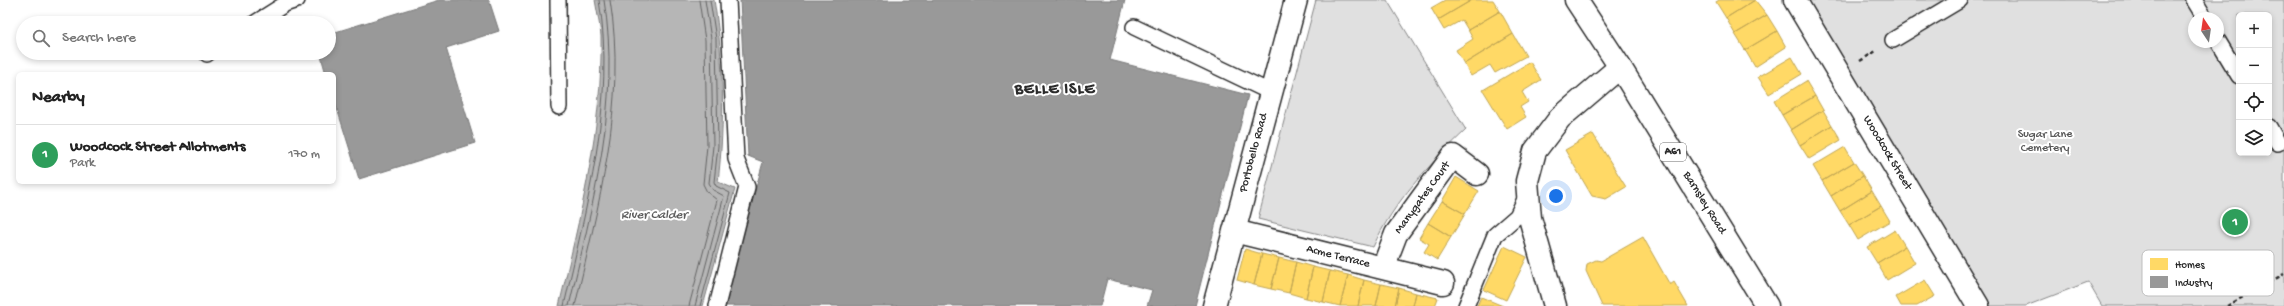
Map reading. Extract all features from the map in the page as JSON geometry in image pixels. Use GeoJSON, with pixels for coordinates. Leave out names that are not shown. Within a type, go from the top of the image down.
{"type":"FeatureCollection","features":[{"type":"Feature","properties":{"kind":"street","name":"Portobello Road"},"geometry":{"type":"LineString","coordinates":[[1214,306],[1270,92],[1296,0]]}},
{"type":"Feature","properties":{"kind":"street","name":"Barnsley Road"},"geometry":{"type":"LineString","coordinates":[[1576,0],[1620,67],[1767,306]]}},
{"type":"Feature","properties":{"kind":"street","name":"Woodcock Street"},"geometry":{"type":"LineString","coordinates":[[1796,0],[1978,306]]}},
{"type":"Feature","properties":{"kind":"street"},"geometry":{"type":"LineString","coordinates":[[1555,306],[1530,218],[1527,181],[1535,151],[1560,118],[1620,67]]}},
{"type":"Feature","properties":{"kind":"street","name":"Manygates Court"},"geometry":{"type":"LineString","coordinates":[[1383,268],[1396,234],[1453,156],[1477,174]]}},
{"type":"Feature","properties":{"kind":"street","name":"Acme Terrace"},"geometry":{"type":"LineString","coordinates":[[1234,231],[1443,283]]}},
{"type":"Feature","properties":{"kind":"lane"},"geometry":{"type":"LineString","coordinates":[[266,16],[285,4],[296,0]]}},
{"type":"Feature","properties":{"kind":"lane"},"geometry":{"type":"LineString","coordinates":[[558,0],[559,107]]}},
{"type":"Feature","properties":{"kind":"lane"},"geometry":{"type":"LineString","coordinates":[[717,306],[747,187],[736,159],[728,0]]}},
{"type":"Feature","properties":{"kind":"lane"},"geometry":{"type":"LineString","coordinates":[[1893,40],[1960,0]]}},
{"type":"Feature","properties":{"kind":"lane"},"geometry":{"type":"LineString","coordinates":[[2194,0],[2201,12]]}},
{"type":"Feature","properties":{"kind":"lane"},"geometry":{"type":"LineString","coordinates":[[1134,27],[1270,92]]}},
{"type":"Feature","properties":{"kind":"lane"},"geometry":{"type":"LineString","coordinates":[[2222,48],[2236,71]]}},
{"type":"Feature","properties":{"kind":"lane"},"geometry":{"type":"LineString","coordinates":[[2272,132],[2278,143]]}},
{"type":"Feature","properties":{"kind":"lane"},"geometry":{"type":"LineString","coordinates":[[1466,306],[1496,235],[1517,216],[1528,192]]}},
{"type":"Feature","properties":{"kind":"path"},"geometry":{"type":"LineString","coordinates":[[1839,73],[1893,40]]}},
{"type":"Feature","properties":{"kind":"path"},"geometry":{"type":"LineString","coordinates":[[2274,280],[2284,274]]}},
{"type":"Feature","properties":{"kind":"path"},"geometry":{"type":"LineString","coordinates":[[2227,306],[2245,296]]}},
{"type":"Feature","properties":{"kind":"green space"},"geometry":{"type":"Polygon","coordinates":[[[1316,0],[1387,0],[1466,130],[1426,170],[1402,199],[1391,214],[1373,247],[1258,219],[1316,0]]]}},
{"type":"Feature","properties":{"kind":"green space","name":"Sugar Lane Cemetery"},"geometry":{"type":"Polygon","coordinates":[[[1795,0],[2284,0],[2284,306],[2102,306],[2088,282],[2026,306],[1978,306],[1795,0]]]}},
{"type":"Feature","properties":{"kind":"water","name":"River Calder"},"geometry":{"type":"Polygon","coordinates":[[[595,0],[714,0],[722,68],[722,137],[718,182],[735,189],[703,306],[559,306],[589,172],[598,104],[601,70],[601,36],[595,0]]]}},
{"type":"Feature","properties":{"kind":"building: Homes"},"geometry":{"type":"Polygon","coordinates":[[[1445,0],[1472,0],[1438,20],[1431,8],[1445,0]]]}},
{"type":"Feature","properties":{"kind":"building: Homes"},"geometry":{"type":"Polygon","coordinates":[[[1472,0],[1493,0],[1500,11],[1468,30],[1462,20],[1444,30],[1438,20],[1472,0]]]}},
{"type":"Feature","properties":{"kind":"building: Homes"},"geometry":{"type":"Polygon","coordinates":[[[1719,0],[1755,0],[1726,18],[1716,2],[1719,0]]]}},
{"type":"Feature","properties":{"kind":"building: Homes"},"geometry":{"type":"Polygon","coordinates":[[[1755,0],[1767,15],[1735,34],[1726,18],[1755,0]]]}},
{"type":"Feature","properties":{"kind":"building: Homes"},"geometry":{"type":"Polygon","coordinates":[[[1500,11],[1513,34],[1464,64],[1456,50],[1473,39],[1468,30],[1500,11]]]}},
{"type":"Feature","properties":{"kind":"building: Homes"},"geometry":{"type":"Polygon","coordinates":[[[1767,15],[1777,31],[1745,50],[1735,34],[1767,15]]]}},
{"type":"Feature","properties":{"kind":"building: Homes"},"geometry":{"type":"Polygon","coordinates":[[[1777,31],[1786,47],[1755,67],[1745,50],[1777,31]]]}},
{"type":"Feature","properties":{"kind":"building: Homes"},"geometry":{"type":"Polygon","coordinates":[[[1513,34],[1526,56],[1495,73],[1490,65],[1471,76],[1464,64],[1513,34]]]}},
{"type":"Feature","properties":{"kind":"building: Homes"},"geometry":{"type":"Polygon","coordinates":[[[1792,57],[1802,74],[1769,94],[1758,77],[1792,57]]]}},
{"type":"Feature","properties":{"kind":"building: Homes"},"geometry":{"type":"Polygon","coordinates":[[[1530,62],[1541,80],[1522,92],[1528,102],[1520,107],[1526,117],[1507,129],[1483,90],[1530,62]]]}},
{"type":"Feature","properties":{"kind":"building: Homes"},"geometry":{"type":"Polygon","coordinates":[[[1806,81],[1815,96],[1782,115],[1774,101],[1806,81]]]}},
{"type":"Feature","properties":{"kind":"building: Homes"},"geometry":{"type":"Polygon","coordinates":[[[1815,96],[1823,110],[1791,130],[1782,115],[1815,96]]]}},
{"type":"Feature","properties":{"kind":"building: Homes"},"geometry":{"type":"Polygon","coordinates":[[[1823,110],[1832,125],[1800,145],[1791,130],[1823,110]]]}},
{"type":"Feature","properties":{"kind":"building: Homes"},"geometry":{"type":"Polygon","coordinates":[[[1832,125],[1841,140],[1809,159],[1800,145],[1832,125]]]}},
{"type":"Feature","properties":{"kind":"building: Homes"},"geometry":{"type":"Polygon","coordinates":[[[1593,134],[1626,187],[1606,199],[1592,196],[1565,150],[1593,134]]]}},
{"type":"Feature","properties":{"kind":"building: Homes"},"geometry":{"type":"Polygon","coordinates":[[[1845,147],[1854,162],[1822,181],[1813,166],[1845,147]]]}},
{"type":"Feature","properties":{"kind":"building: Homes"},"geometry":{"type":"Polygon","coordinates":[[[1854,162],[1863,176],[1831,196],[1822,181],[1854,162]]]}},
{"type":"Feature","properties":{"kind":"building: Homes"},"geometry":{"type":"Polygon","coordinates":[[[1863,176],[1872,191],[1840,211],[1831,196],[1863,176]]]}},
{"type":"Feature","properties":{"kind":"building: Homes"},"geometry":{"type":"Polygon","coordinates":[[[1456,177],[1479,191],[1465,214],[1442,201],[1456,177]]]}},
{"type":"Feature","properties":{"kind":"building: Homes"},"geometry":{"type":"Polygon","coordinates":[[[1872,191],[1881,206],[1849,225],[1840,211],[1872,191]]]}},
{"type":"Feature","properties":{"kind":"building: Homes"},"geometry":{"type":"Polygon","coordinates":[[[1442,201],[1465,214],[1451,237],[1428,223],[1442,201]]]}},
{"type":"Feature","properties":{"kind":"building: Homes"},"geometry":{"type":"Polygon","coordinates":[[[1881,206],[1890,221],[1858,240],[1849,225],[1881,206]]]}},
{"type":"Feature","properties":{"kind":"building: Homes"},"geometry":{"type":"Polygon","coordinates":[[[1428,223],[1451,237],[1437,260],[1424,252],[1429,244],[1419,238],[1428,223]]]}},
{"type":"Feature","properties":{"kind":"building: Homes"},"geometry":{"type":"Polygon","coordinates":[[[1895,230],[1905,246],[1877,263],[1867,247],[1895,230]]]}},
{"type":"Feature","properties":{"kind":"building: Homes"},"geometry":{"type":"Polygon","coordinates":[[[1643,237],[1670,285],[1674,282],[1688,306],[1602,306],[1586,271],[1587,264],[1596,260],[1601,261],[1643,237]]]}},
{"type":"Feature","properties":{"kind":"building: Homes"},"geometry":{"type":"Polygon","coordinates":[[[1504,246],[1527,257],[1506,300],[1484,290],[1504,246]]]}},
{"type":"Feature","properties":{"kind":"building: Homes"},"geometry":{"type":"Polygon","coordinates":[[[1905,246],[1915,263],[1887,280],[1877,263],[1905,246]]]}},
{"type":"Feature","properties":{"kind":"building: Homes"},"geometry":{"type":"Polygon","coordinates":[[[1245,249],[1262,254],[1254,285],[1237,280],[1245,249]]]}},
{"type":"Feature","properties":{"kind":"building: Homes"},"geometry":{"type":"Polygon","coordinates":[[[1262,254],[1279,258],[1271,289],[1254,285],[1262,254]]]}},
{"type":"Feature","properties":{"kind":"building: Homes"},"geometry":{"type":"Polygon","coordinates":[[[1279,258],[1296,262],[1289,293],[1271,289],[1279,258]]]}},
{"type":"Feature","properties":{"kind":"building: Homes"},"geometry":{"type":"Polygon","coordinates":[[[1296,262],[1313,267],[1306,298],[1289,293],[1296,262]]]}},
{"type":"Feature","properties":{"kind":"building: Homes"},"geometry":{"type":"Polygon","coordinates":[[[1313,267],[1330,271],[1323,302],[1306,298],[1313,267]]]}},
{"type":"Feature","properties":{"kind":"building: Homes"},"geometry":{"type":"Polygon","coordinates":[[[1330,271],[1348,275],[1340,306],[1323,302],[1330,271]]]}},
{"type":"Feature","properties":{"kind":"building: Homes"},"geometry":{"type":"Polygon","coordinates":[[[1348,275],[1364,280],[1358,306],[1340,306],[1348,275]]]}},
{"type":"Feature","properties":{"kind":"building: Homes"},"geometry":{"type":"Polygon","coordinates":[[[1364,280],[1381,284],[1376,306],[1358,306],[1364,280]]]}},
{"type":"Feature","properties":{"kind":"building: Homes"},"geometry":{"type":"Polygon","coordinates":[[[1925,280],[1935,296],[1917,306],[1901,306],[1896,297],[1925,280]]]}},
{"type":"Feature","properties":{"kind":"building: Homes"},"geometry":{"type":"Polygon","coordinates":[[[1381,284],[1399,288],[1395,306],[1376,306],[1381,284]]]}},
{"type":"Feature","properties":{"kind":"building: Homes"},"geometry":{"type":"Polygon","coordinates":[[[1399,288],[1416,293],[1413,306],[1395,306],[1399,288]]]}},
{"type":"Feature","properties":{"kind":"building: Homes"},"geometry":{"type":"Polygon","coordinates":[[[1416,293],[1438,298],[1435,306],[1413,306],[1416,293]]]}},
{"type":"Feature","properties":{"kind":"building: Homes"},"geometry":{"type":"Polygon","coordinates":[[[1481,297],[1503,306],[1477,306],[1481,297]]]}},
{"type":"Feature","properties":{"kind":"building: Industry"},"geometry":{"type":"Polygon","coordinates":[[[439,0],[489,0],[499,31],[446,48],[475,143],[359,179],[336,105],[336,72],[325,72],[322,60],[336,60],[336,32],[439,0]]]}},
{"type":"Feature","properties":{"kind":"building: Industry"},"geometry":{"type":"Polygon","coordinates":[[[740,0],[1125,0],[1110,60],[1248,95],[1195,306],[1147,306],[1152,290],[1107,279],[1100,306],[724,306],[763,162],[748,156],[740,0]]]}},
{"type":"Feature","properties":{"kind":"place","name":"Woodcock Street Allotments"},"geometry":{"type":"Point","coordinates":[2235,222]}},
{"type":"Feature","properties":{"kind":"district","name":"BELLE ISLE"},"geometry":{"type":"Point","coordinates":[1055,90]}}]}
